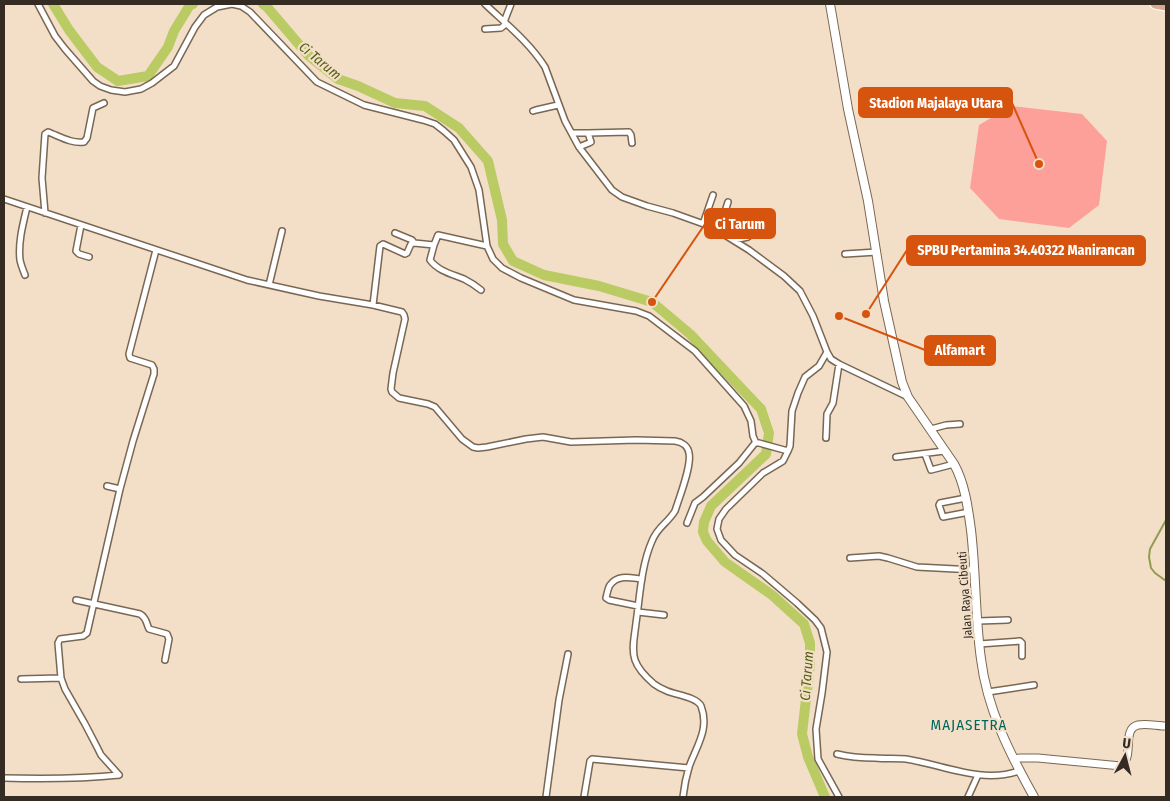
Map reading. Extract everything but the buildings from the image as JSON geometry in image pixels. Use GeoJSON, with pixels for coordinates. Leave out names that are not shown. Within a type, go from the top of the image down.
{"type":"FeatureCollection","features":[{"type":"Feature","properties":{"kind":"main road","name":"Jalan Raya Cibeuti"},"geometry":{"type":"LineString","coordinates":[[830,4],[848,109],[868,201],[884,301],[900,375],[908,397],[958,471],[969,512],[975,570],[979,644],[988,692],[1001,732],[1019,772],[1034,797]]}},
{"type":"Feature","properties":{"kind":"main road"},"geometry":{"type":"LineString","coordinates":[[1155,4],[1166,6]]}},
{"type":"Feature","properties":{"kind":"street"},"geometry":{"type":"LineString","coordinates":[[38,4],[55,36],[93,81],[111,90],[125,92],[141,89],[174,66],[195,27],[204,15],[225,4],[241,6],[250,12],[317,82],[364,105],[435,124],[454,140],[471,167],[479,190],[487,246],[493,259],[502,268],[574,300],[636,311],[649,316],[695,351],[744,406],[751,421],[753,436],[758,443],[786,451]]}},
{"type":"Feature","properties":{"kind":"street"},"geometry":{"type":"LineString","coordinates":[[485,4],[540,59],[548,75],[558,105],[579,147],[610,188],[622,197],[703,224],[734,240],[784,276],[800,291],[813,316],[826,352],[831,359],[908,397]]}},
{"type":"Feature","properties":{"kind":"street"},"geometry":{"type":"LineString","coordinates":[[485,29],[501,28],[505,23],[511,4]]}},
{"type":"Feature","properties":{"kind":"street"},"geometry":{"type":"LineString","coordinates":[[45,213],[42,178],[45,134],[48,132],[63,138],[84,142],[87,138],[93,108],[104,103]]}},
{"type":"Feature","properties":{"kind":"street"},"geometry":{"type":"LineString","coordinates":[[533,111],[558,105]]}},
{"type":"Feature","properties":{"kind":"street"},"geometry":{"type":"LineString","coordinates":[[572,133],[629,132],[632,135],[632,143]]}},
{"type":"Feature","properties":{"kind":"street"},"geometry":{"type":"LineString","coordinates":[[579,147],[590,142],[588,133]]}},
{"type":"Feature","properties":{"kind":"street"},"geometry":{"type":"LineString","coordinates":[[703,224],[713,195]]}},
{"type":"Feature","properties":{"kind":"street"},"geometry":{"type":"LineString","coordinates":[[4,199],[247,280],[402,312],[405,318],[393,373],[392,392],[399,398],[435,407],[462,439],[473,447],[487,447],[543,437],[571,442],[675,441],[680,442],[687,448],[690,459],[675,512],[657,531],[651,542],[645,563],[633,653],[638,667],[660,688],[694,700],[700,705],[704,719],[704,731],[689,768],[683,797]]}},
{"type":"Feature","properties":{"kind":"street"},"geometry":{"type":"LineString","coordinates":[[719,231],[728,202]]}},
{"type":"Feature","properties":{"kind":"street"},"geometry":{"type":"LineString","coordinates":[[25,276],[20,262],[20,241],[27,207]]}},
{"type":"Feature","properties":{"kind":"street"},"geometry":{"type":"LineString","coordinates":[[734,240],[748,237],[759,228],[758,219]]}},
{"type":"Feature","properties":{"kind":"street"},"geometry":{"type":"LineString","coordinates":[[81,225],[76,251],[90,257]]}},
{"type":"Feature","properties":{"kind":"street"},"geometry":{"type":"LineString","coordinates":[[270,285],[282,231]]}},
{"type":"Feature","properties":{"kind":"street"},"geometry":{"type":"LineString","coordinates":[[395,233],[412,240],[414,243],[434,245]]}},
{"type":"Feature","properties":{"kind":"street"},"geometry":{"type":"LineString","coordinates":[[481,290],[465,280],[440,269],[430,260],[438,235],[487,246]]}},
{"type":"Feature","properties":{"kind":"street"},"geometry":{"type":"LineString","coordinates":[[373,305],[380,246],[384,244],[405,254],[414,243]]}},
{"type":"Feature","properties":{"kind":"street"},"geometry":{"type":"LineString","coordinates":[[4,778],[45,779],[119,775],[102,755],[65,689],[61,678],[58,642],[60,639],[85,635],[87,633],[120,489],[154,374],[152,365],[133,360],[128,354],[156,250]]}},
{"type":"Feature","properties":{"kind":"street"},"geometry":{"type":"LineString","coordinates":[[845,254],[876,252]]}},
{"type":"Feature","properties":{"kind":"street"},"geometry":{"type":"LineString","coordinates":[[826,352],[819,366],[805,377],[798,393],[792,411],[790,446],[783,460],[763,474],[726,509],[719,519],[716,529],[722,540],[735,555],[763,574],[798,603],[821,628],[828,652],[816,729],[818,759],[840,797]]}},
{"type":"Feature","properties":{"kind":"street"},"geometry":{"type":"LineString","coordinates":[[826,438],[827,414],[833,404],[839,364]]}},
{"type":"Feature","properties":{"kind":"street"},"geometry":{"type":"LineString","coordinates":[[931,429],[960,424]]}},
{"type":"Feature","properties":{"kind":"street"},"geometry":{"type":"LineString","coordinates":[[688,523],[695,503],[732,470],[758,443]]}},
{"type":"Feature","properties":{"kind":"street"},"geometry":{"type":"LineString","coordinates":[[896,457],[944,451]]}},
{"type":"Feature","properties":{"kind":"street"},"geometry":{"type":"LineString","coordinates":[[925,454],[931,470],[954,464]]}},
{"type":"Feature","properties":{"kind":"street"},"geometry":{"type":"LineString","coordinates":[[107,486],[120,489]]}},
{"type":"Feature","properties":{"kind":"street"},"geometry":{"type":"LineString","coordinates":[[966,498],[940,503],[939,505],[942,516],[969,512]]}},
{"type":"Feature","properties":{"kind":"street"},"geometry":{"type":"LineString","coordinates":[[850,558],[879,556],[917,566],[975,570]]}},
{"type":"Feature","properties":{"kind":"street"},"geometry":{"type":"LineString","coordinates":[[642,579],[626,577],[618,579],[610,586],[606,598],[638,609],[664,615]]}},
{"type":"Feature","properties":{"kind":"street"},"geometry":{"type":"LineString","coordinates":[[76,600],[140,614],[146,618],[149,629],[167,634],[168,636],[165,660]]}},
{"type":"Feature","properties":{"kind":"street"},"geometry":{"type":"LineString","coordinates":[[978,621],[1008,620]]}},
{"type":"Feature","properties":{"kind":"street"},"geometry":{"type":"LineString","coordinates":[[979,644],[1020,641],[1022,643],[1022,656]]}},
{"type":"Feature","properties":{"kind":"street"},"geometry":{"type":"LineString","coordinates":[[546,797],[559,700],[568,654]]}},
{"type":"Feature","properties":{"kind":"street"},"geometry":{"type":"LineString","coordinates":[[21,679],[61,678]]}},
{"type":"Feature","properties":{"kind":"street"},"geometry":{"type":"LineString","coordinates":[[988,692],[1034,686]]}},
{"type":"Feature","properties":{"kind":"street"},"geometry":{"type":"LineString","coordinates":[[1014,759],[1038,758],[1121,766],[1127,758],[1132,728],[1136,725],[1144,724],[1166,726]]}},
{"type":"Feature","properties":{"kind":"street"},"geometry":{"type":"LineString","coordinates":[[837,754],[862,758],[906,759],[978,775],[1007,776],[1019,772]]}},
{"type":"Feature","properties":{"kind":"street"},"geometry":{"type":"LineString","coordinates":[[584,797],[590,761],[592,759],[689,768]]}},
{"type":"Feature","properties":{"kind":"street"},"geometry":{"type":"LineString","coordinates":[[968,797],[978,775]]}},
{"type":"Feature","properties":{"kind":"shaded area"},"geometry":{"type":"Polygon","coordinates":[[[1011,106],[1082,114],[1107,141],[1099,205],[1069,228],[999,219],[970,188],[979,125],[1011,106]]]}},
{"type":"Feature","properties":{"kind":"waterway","name":"Ci Tarum"},"geometry":{"type":"LineString","coordinates":[[53,4],[69,30],[97,67],[118,81],[148,76],[168,47],[174,31],[190,5],[193,4]]}},
{"type":"Feature","properties":{"kind":"waterway","name":"Ci Tarum"},"geometry":{"type":"LineString","coordinates":[[263,4],[308,55],[338,79],[395,103],[425,106],[459,128],[488,161],[502,220],[503,244],[513,261],[544,275],[599,286],[652,302],[690,334],[761,409],[769,433],[766,454],[711,506],[704,522],[703,532],[707,541],[725,562],[772,595],[804,624],[810,643],[810,664],[802,734],[808,757],[825,797]]}},
{"type":"Feature","properties":{"kind":"waterway"},"geometry":{"type":"LineString","coordinates":[[1166,441],[1166,520],[1150,549],[1149,557],[1151,568],[1166,581]]}},
{"type":"Feature","properties":{"kind":"place","name":"Stadion Majalaya Utara"},"geometry":{"type":"Point","coordinates":[1039,164]}},
{"type":"Feature","properties":{"kind":"place","name":"Ci Tarum"},"geometry":{"type":"Point","coordinates":[652,302]}},
{"type":"Feature","properties":{"kind":"place","name":"SPBU Pertamina 34.40322 Manirancan"},"geometry":{"type":"Point","coordinates":[866,314]}},
{"type":"Feature","properties":{"kind":"place","name":"Alfamart"},"geometry":{"type":"Point","coordinates":[839,316]}},
{"type":"Feature","properties":{"kind":"district","name":"MAJASETRA"},"geometry":{"type":"Point","coordinates":[969,725]}}]}
